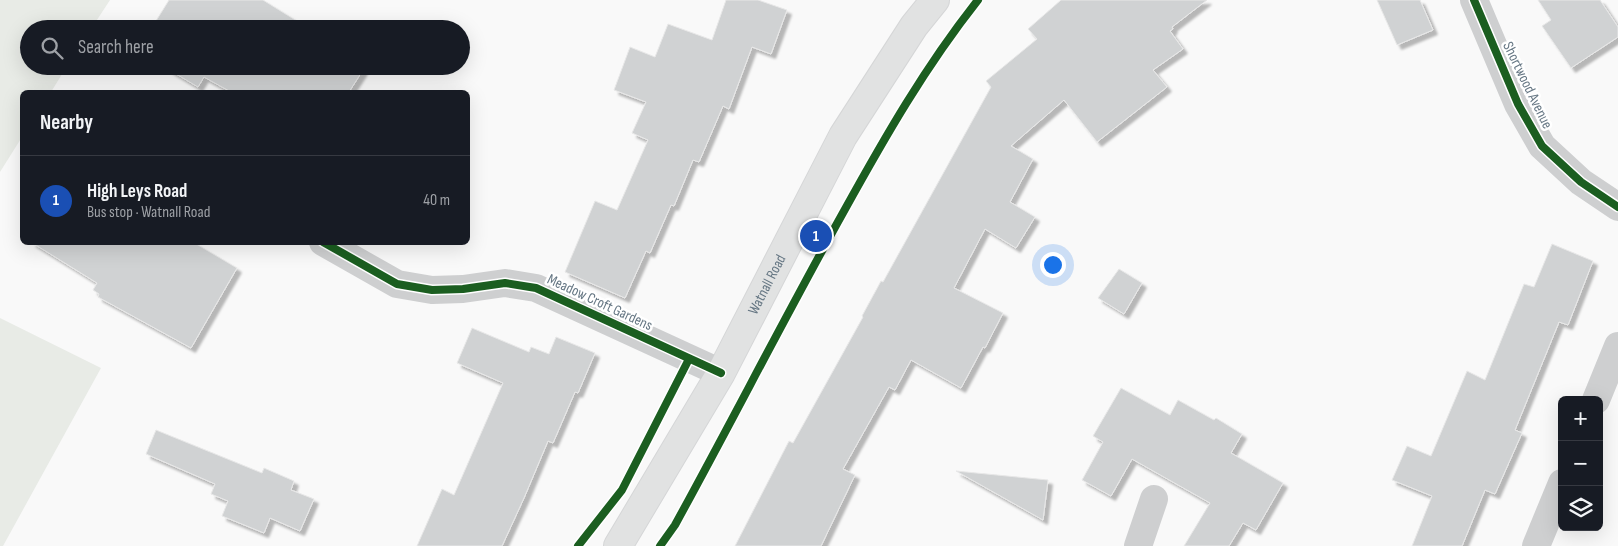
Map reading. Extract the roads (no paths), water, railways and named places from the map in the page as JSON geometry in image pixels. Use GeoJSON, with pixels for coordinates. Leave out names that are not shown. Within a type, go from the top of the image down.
{"type":"FeatureCollection","features":[{"type":"Feature","properties":{"kind":"main road","name":"Watnall Road"},"geometry":{"type":"LineString","coordinates":[[621,545],[721,373],[843,136],[914,26],[935,0]]}},
{"type":"Feature","properties":{"kind":"street","name":"Shortwood Avenue"},"geometry":{"type":"LineString","coordinates":[[1474,0],[1518,104],[1542,146],[1581,182],[1618,207]]}},
{"type":"Feature","properties":{"kind":"street","name":"Meadow Croft Gardens"},"geometry":{"type":"LineString","coordinates":[[328,245],[397,284],[432,290],[463,289],[505,282],[536,288],[721,373]]}},
{"type":"Feature","properties":{"kind":"street"},"geometry":{"type":"LineString","coordinates":[[1598,396],[1618,346]]}},
{"type":"Feature","properties":{"kind":"street"},"geometry":{"type":"LineString","coordinates":[[1544,543],[1561,486]]}},
{"type":"Feature","properties":{"kind":"street"},"geometry":{"type":"LineString","coordinates":[[1138,546],[1154,499]]}},
{"type":"Feature","properties":{"kind":"place","name":"High Leys Road"},"geometry":{"type":"Point","coordinates":[816,236]}}]}
